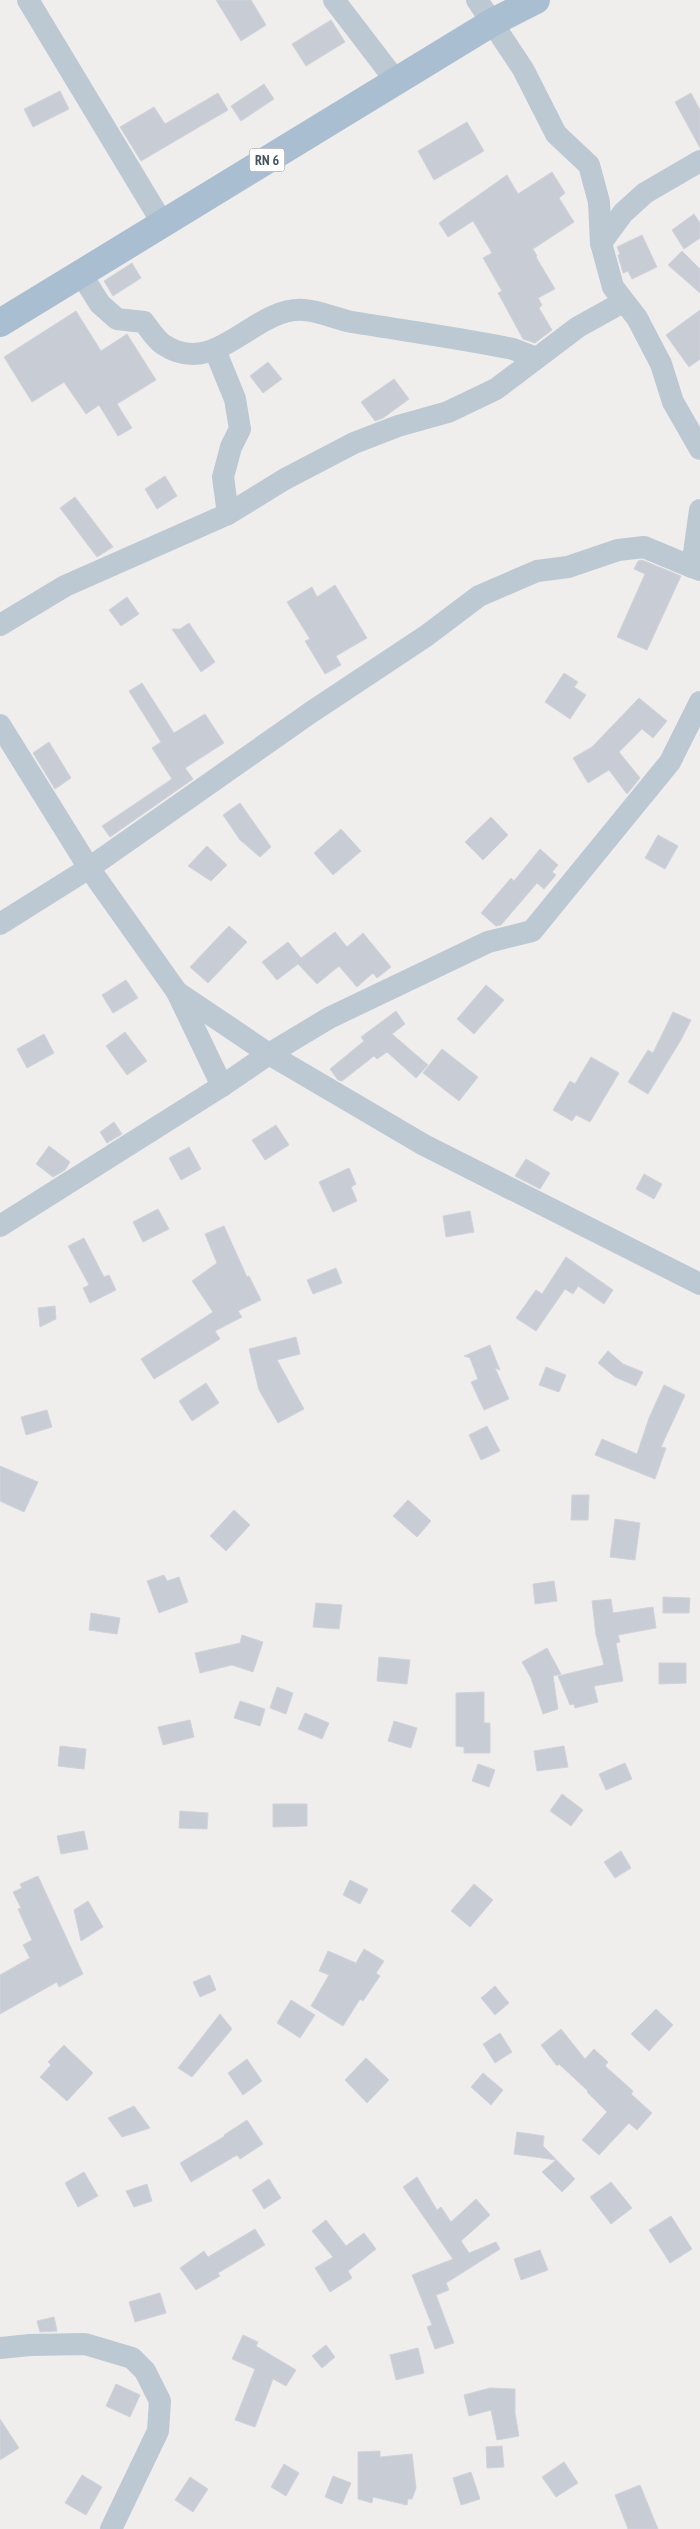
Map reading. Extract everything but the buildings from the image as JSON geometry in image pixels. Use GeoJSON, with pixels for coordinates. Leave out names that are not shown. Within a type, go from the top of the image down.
{"type":"FeatureCollection","features":[{"type":"Feature","properties":{"kind":"main road","name":"RN 6"},"geometry":{"type":"LineString","coordinates":[[0,323],[493,22],[536,0]]}},
{"type":"Feature","properties":{"kind":"street"},"geometry":{"type":"LineString","coordinates":[[28,0],[163,224]]}},
{"type":"Feature","properties":{"kind":"street"},"geometry":{"type":"LineString","coordinates":[[334,0],[396,81]]}},
{"type":"Feature","properties":{"kind":"street"},"geometry":{"type":"LineString","coordinates":[[477,0],[522,69],[556,134],[589,165],[599,202],[601,243],[613,287],[637,318],[661,364],[673,402],[700,449]]}},
{"type":"Feature","properties":{"kind":"street"},"geometry":{"type":"LineString","coordinates":[[601,243],[623,213],[645,193],[700,161]]}},
{"type":"Feature","properties":{"kind":"street"},"geometry":{"type":"LineString","coordinates":[[81,274],[100,304],[117,319],[144,322],[162,344],[178,353],[195,354],[216,350],[283,313],[304,310],[339,320],[513,349],[536,358]]}},
{"type":"Feature","properties":{"kind":"street"},"geometry":{"type":"LineString","coordinates":[[0,624],[65,586],[228,514],[285,479],[354,443],[398,426],[448,412],[496,390],[578,327],[623,302]]}},
{"type":"Feature","properties":{"kind":"street"},"geometry":{"type":"LineString","coordinates":[[216,350],[235,399],[240,429],[231,447],[223,478],[228,514]]}},
{"type":"Feature","properties":{"kind":"street"},"geometry":{"type":"LineString","coordinates":[[0,924],[89,868],[302,719],[426,636],[479,596],[537,571],[568,567],[618,550],[644,547],[696,568],[700,510]]}},
{"type":"Feature","properties":{"kind":"street"},"geometry":{"type":"LineString","coordinates":[[0,1226],[222,1086],[269,1054],[329,1018],[488,942],[532,931],[670,762],[700,702]]}},
{"type":"Feature","properties":{"kind":"street"},"geometry":{"type":"LineString","coordinates":[[0,725],[89,868],[177,992],[222,1086]]}},
{"type":"Feature","properties":{"kind":"street"},"geometry":{"type":"LineString","coordinates":[[177,992],[269,1054],[424,1145],[700,1284]]}},
{"type":"Feature","properties":{"kind":"street"},"geometry":{"type":"LineString","coordinates":[[0,2348],[30,2345],[85,2344],[132,2358],[145,2370],[160,2401],[158,2431],[111,2529]]}}]}
